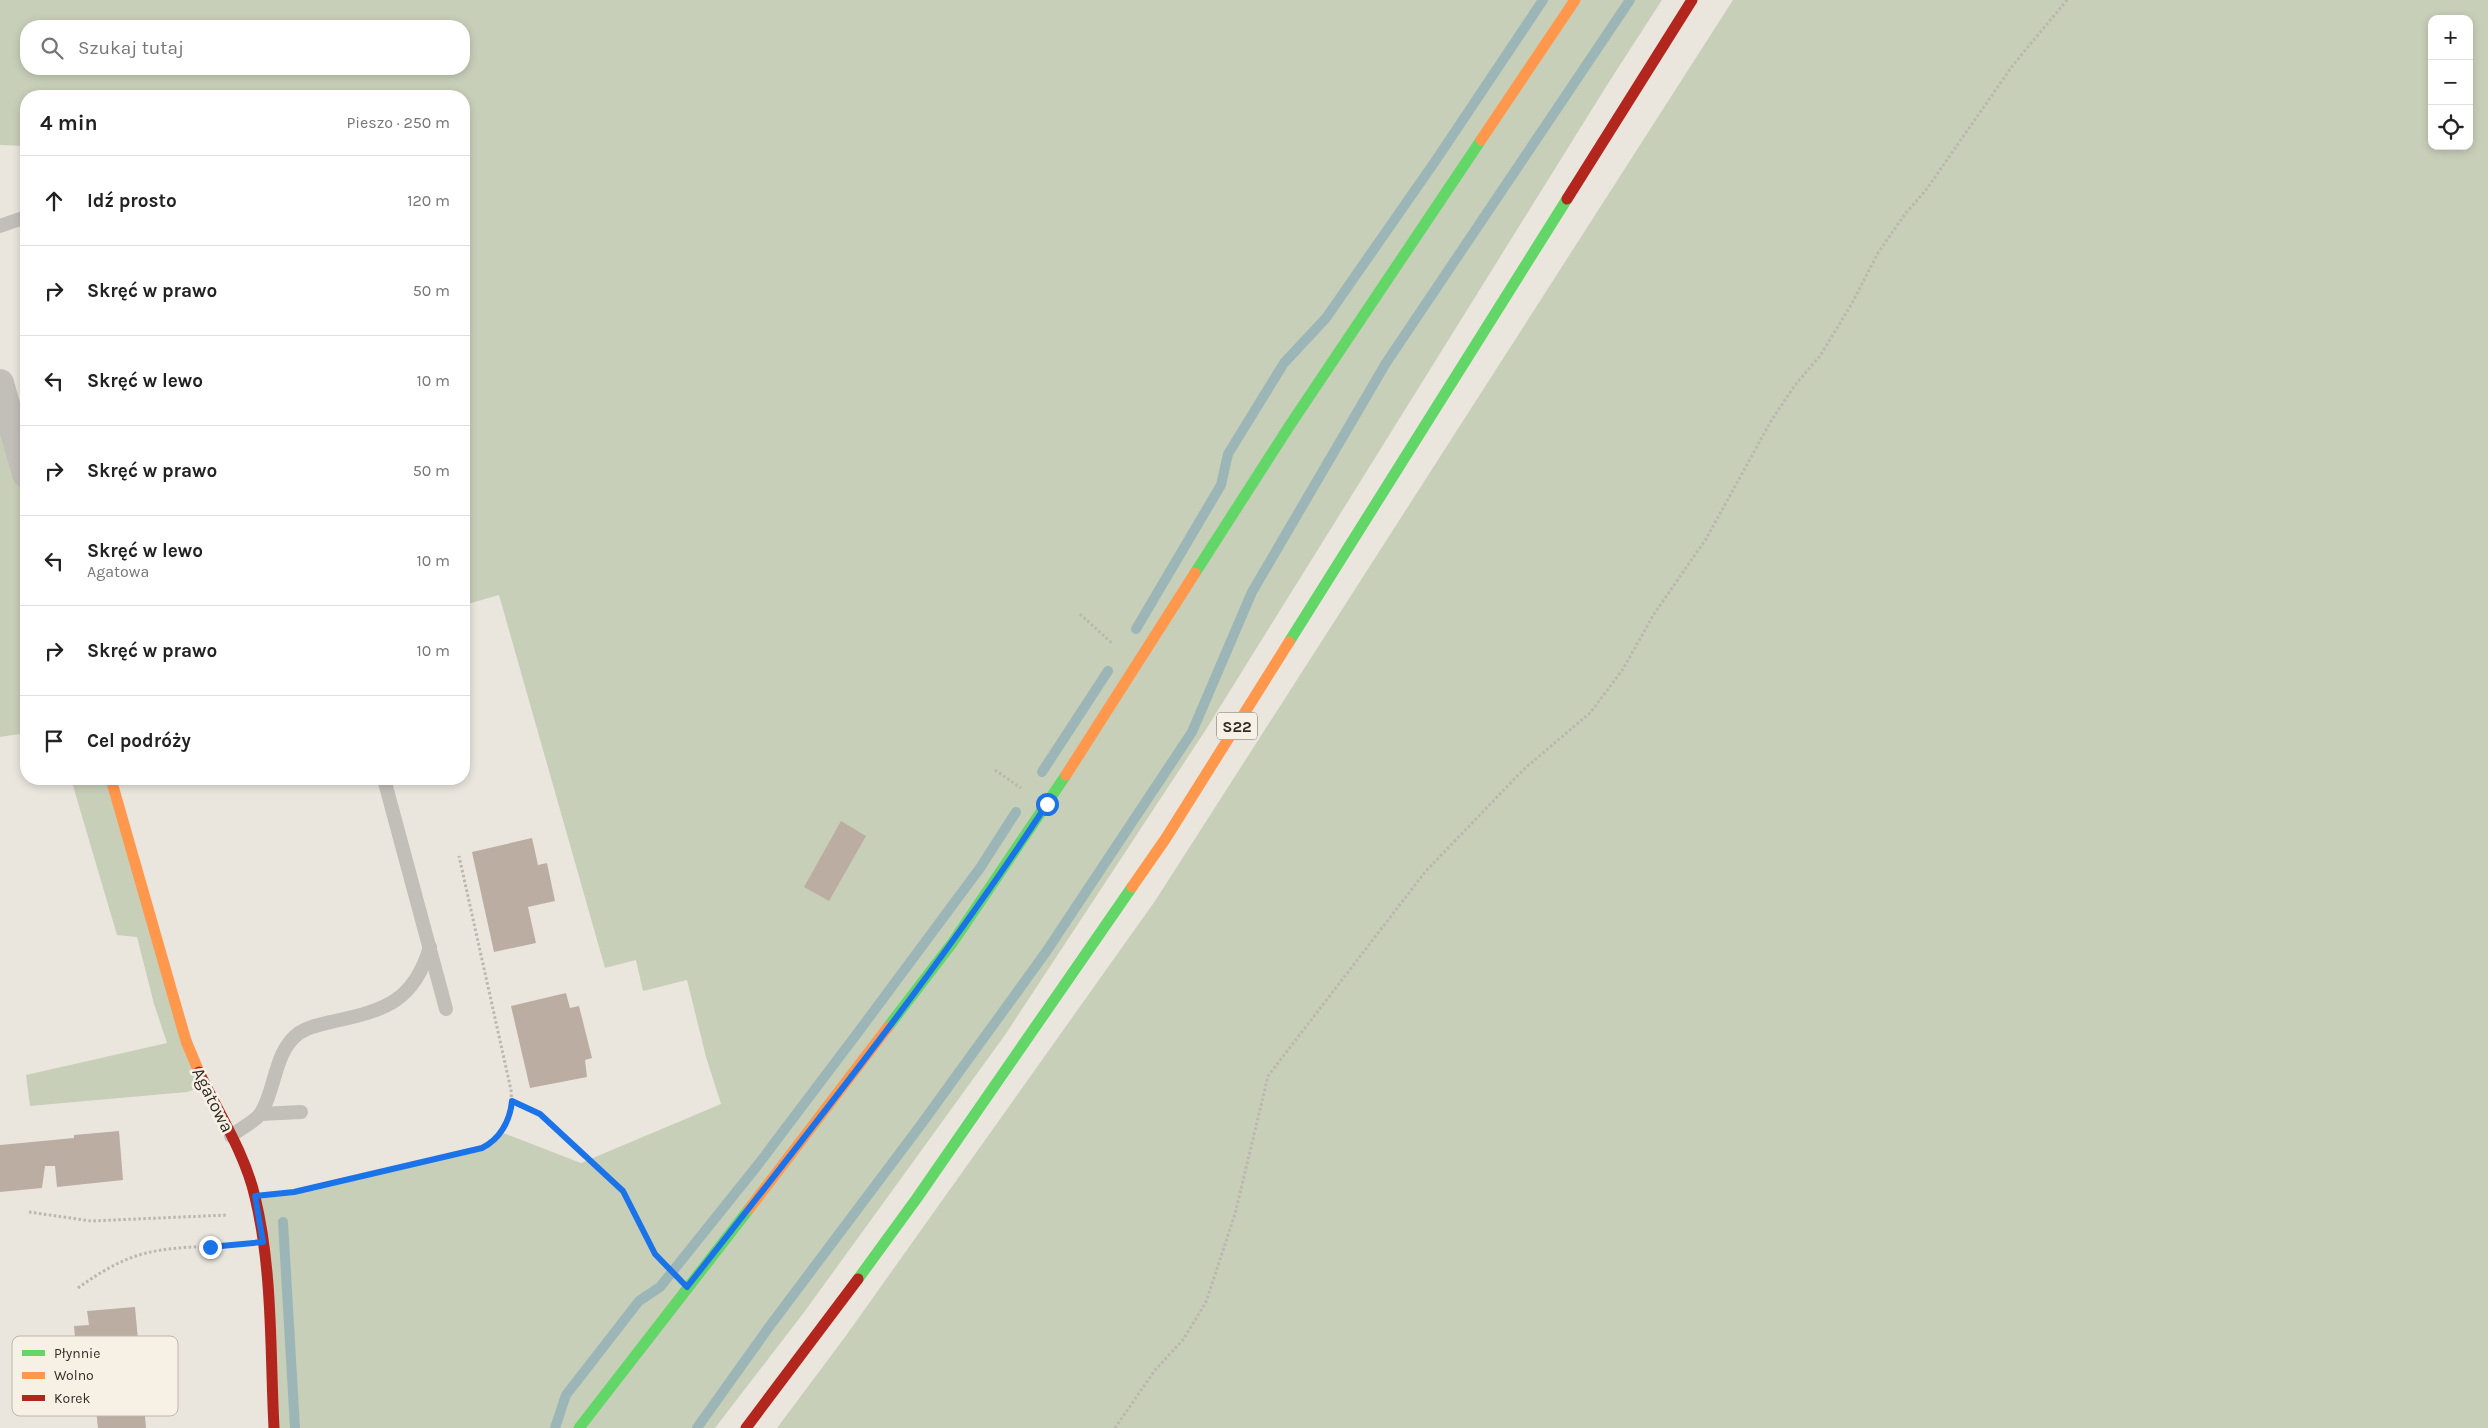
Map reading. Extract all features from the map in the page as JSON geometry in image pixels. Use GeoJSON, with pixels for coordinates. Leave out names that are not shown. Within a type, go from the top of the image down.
{"type":"FeatureCollection","features":[{"type":"Feature","properties":{"kind":"main road"},"geometry":{"type":"LineString","coordinates":[[579,1428],[822,1115],[953,942],[1036,821],[1290,425],[1575,0]]}},
{"type":"Feature","properties":{"kind":"main road","name":"S22"},"geometry":{"type":"LineString","coordinates":[[746,1428],[788,1374],[928,1183],[1166,838],[1692,0]]}},
{"type":"Feature","properties":{"kind":"main road","name":"Agatowa"},"geometry":{"type":"LineString","coordinates":[[113,785],[177,1015],[195,1065],[231,1136],[250,1179],[255,1196],[263,1242],[274,1428]]}},
{"type":"Feature","properties":{"kind":"street"},"geometry":{"type":"LineString","coordinates":[[0,383],[20,453]]}},
{"type":"Feature","properties":{"kind":"lane"},"geometry":{"type":"LineString","coordinates":[[0,226],[20,219]]}},
{"type":"Feature","properties":{"kind":"lane"},"geometry":{"type":"LineString","coordinates":[[386,785],[446,1009]]}},
{"type":"Feature","properties":{"kind":"lane"},"geometry":{"type":"LineString","coordinates":[[261,1114],[281,1058],[297,1034],[309,1027],[371,1013],[399,999],[418,978],[430,946]]}},
{"type":"Feature","properties":{"kind":"lane"},"geometry":{"type":"LineString","coordinates":[[231,1136],[261,1114],[301,1112]]}},
{"type":"Feature","properties":{"kind":"path"},"geometry":{"type":"LineString","coordinates":[[1115,1428],[1155,1370],[1183,1340],[1206,1302],[1235,1214],[1268,1076],[1425,872],[1523,770],[1591,712],[1623,669],[1654,614],[1706,539],[1771,420],[1795,385],[1820,356],[1851,305],[1878,253],[1905,214],[1926,190],[2007,72],[2067,0]]}},
{"type":"Feature","properties":{"kind":"path"},"geometry":{"type":"LineString","coordinates":[[1080,614],[1107,640],[1138,662]]}},
{"type":"Feature","properties":{"kind":"path"},"geometry":{"type":"LineString","coordinates":[[255,1196],[294,1192],[482,1148],[502,1132],[511,1111],[512,1101],[459,856]]}},
{"type":"Feature","properties":{"kind":"path"},"geometry":{"type":"LineString","coordinates":[[512,1101],[540,1114],[623,1191],[655,1254],[687,1287]]}},
{"type":"Feature","properties":{"kind":"path"},"geometry":{"type":"LineString","coordinates":[[29,1212],[92,1221],[183,1218],[258,1212]]}},
{"type":"Feature","properties":{"kind":"path"},"geometry":{"type":"LineString","coordinates":[[78,1288],[120,1262],[138,1255],[156,1251],[263,1242]]}},
{"type":"Feature","properties":{"kind":"green space"},"geometry":{"type":"Polygon","coordinates":[[[0,0],[1662,0],[1205,731],[1005,1035],[805,1311],[715,1428],[274,1428],[255,1196],[294,1192],[482,1148],[501,1132],[581,1163],[721,1104],[706,1057],[687,980],[643,991],[636,960],[605,968],[499,595],[470,603],[470,90],[20,90],[20,146],[0,145],[0,0]]]}},
{"type":"Feature","properties":{"kind":"green space"},"geometry":{"type":"Polygon","coordinates":[[[1733,0],[2488,0],[2488,1428],[777,1428],[845,1337],[1155,901],[1733,0]]]}},
{"type":"Feature","properties":{"kind":"green space"},"geometry":{"type":"Polygon","coordinates":[[[0,383],[20,453],[20,734],[0,737],[0,383]]]}},
{"type":"Feature","properties":{"kind":"green space"},"geometry":{"type":"Polygon","coordinates":[[[73,785],[113,785],[206,1086],[187,1092],[30,1106],[26,1075],[167,1043],[154,1004],[137,937],[117,935],[73,785]]]}},
{"type":"Feature","properties":{"kind":"building"},"geometry":{"type":"Polygon","coordinates":[[[841,821],[866,836],[829,901],[804,887],[841,821]]]}},
{"type":"Feature","properties":{"kind":"building"},"geometry":{"type":"Polygon","coordinates":[[[532,838],[538,865],[547,863],[555,901],[528,907],[536,943],[494,952],[472,852],[532,838]]]}},
{"type":"Feature","properties":{"kind":"building"},"geometry":{"type":"Polygon","coordinates":[[[566,993],[570,1008],[579,1006],[592,1058],[585,1060],[587,1077],[530,1088],[511,1006],[566,993]]]}},
{"type":"Feature","properties":{"kind":"building"},"geometry":{"type":"Polygon","coordinates":[[[119,1131],[123,1180],[57,1187],[55,1166],[45,1166],[42,1188],[0,1192],[0,1145],[74,1138],[74,1135],[119,1131]]]}},
{"type":"Feature","properties":{"kind":"building"},"geometry":{"type":"Polygon","coordinates":[[[135,1307],[138,1336],[75,1336],[74,1326],[89,1325],[87,1311],[135,1307]]]}},
{"type":"Feature","properties":{"kind":"building"},"geometry":{"type":"Polygon","coordinates":[[[97,1416],[145,1416],[146,1428],[98,1428],[97,1416]]]}},
{"type":"Feature","properties":{"kind":"waterway"},"geometry":{"type":"LineString","coordinates":[[1136,629],[1221,485],[1228,454],[1284,363],[1326,318],[1436,160],[1543,0]]}},
{"type":"Feature","properties":{"kind":"waterway"},"geometry":{"type":"LineString","coordinates":[[697,1428],[769,1327],[920,1126],[1046,952],[1192,732],[1252,592],[1386,363],[1630,0]]}},
{"type":"Feature","properties":{"kind":"waterway"},"geometry":{"type":"LineString","coordinates":[[1042,772],[1108,671]]}},
{"type":"Feature","properties":{"kind":"waterway"},"geometry":{"type":"LineString","coordinates":[[555,1428],[566,1395],[639,1301],[660,1287],[757,1166],[980,868],[1016,812]]}},
{"type":"Feature","properties":{"kind":"waterway"},"geometry":{"type":"LineString","coordinates":[[283,1222],[295,1428]]}},
{"type":"Feature","properties":{"kind":"traffic: fast"},"geometry":{"type":"LineString","coordinates":[[1195,573],[1290,425],[1481,140]]}},
{"type":"Feature","properties":{"kind":"traffic: fast"},"geometry":{"type":"LineString","coordinates":[[1289,642],[1567,199]]}},
{"type":"Feature","properties":{"kind":"traffic: fast"},"geometry":{"type":"LineString","coordinates":[[888,1027],[953,942],[1066,775]]}},
{"type":"Feature","properties":{"kind":"traffic: fast"},"geometry":{"type":"LineString","coordinates":[[858,1279],[917,1198],[1132,887]]}},
{"type":"Feature","properties":{"kind":"traffic: fast"},"geometry":{"type":"LineString","coordinates":[[579,1428],[749,1209]]}},
{"type":"Feature","properties":{"kind":"traffic: slow"},"geometry":{"type":"LineString","coordinates":[[1481,140],[1575,0]]}},
{"type":"Feature","properties":{"kind":"traffic: slow"},"geometry":{"type":"LineString","coordinates":[[1066,775],[1195,573]]}},
{"type":"Feature","properties":{"kind":"traffic: slow"},"geometry":{"type":"LineString","coordinates":[[1132,887],[1166,838],[1289,642]]}},
{"type":"Feature","properties":{"kind":"traffic: slow"},"geometry":{"type":"LineString","coordinates":[[113,785],[186,1041],[199,1072]]}},
{"type":"Feature","properties":{"kind":"traffic: slow"},"geometry":{"type":"LineString","coordinates":[[749,1209],[888,1027]]}},
{"type":"Feature","properties":{"kind":"traffic: jam"},"geometry":{"type":"LineString","coordinates":[[1567,199],[1692,0]]}},
{"type":"Feature","properties":{"kind":"traffic: jam"},"geometry":{"type":"LineString","coordinates":[[199,1072],[245,1165],[251,1181],[261,1225],[270,1312],[274,1428]]}},
{"type":"Feature","properties":{"kind":"traffic: jam"},"geometry":{"type":"LineString","coordinates":[[746,1428],[858,1279]]}},
{"type":"Feature","properties":{"kind":"route"},"geometry":{"type":"LineString","coordinates":[[210,1247],[263,1242],[255,1196],[294,1192],[482,1148],[502,1132],[511,1111],[512,1101],[540,1114],[564,1134],[623,1191],[627,1201],[638,1217],[643,1232],[655,1254],[687,1287],[822,1115],[953,942],[1047,804]]}}]}
